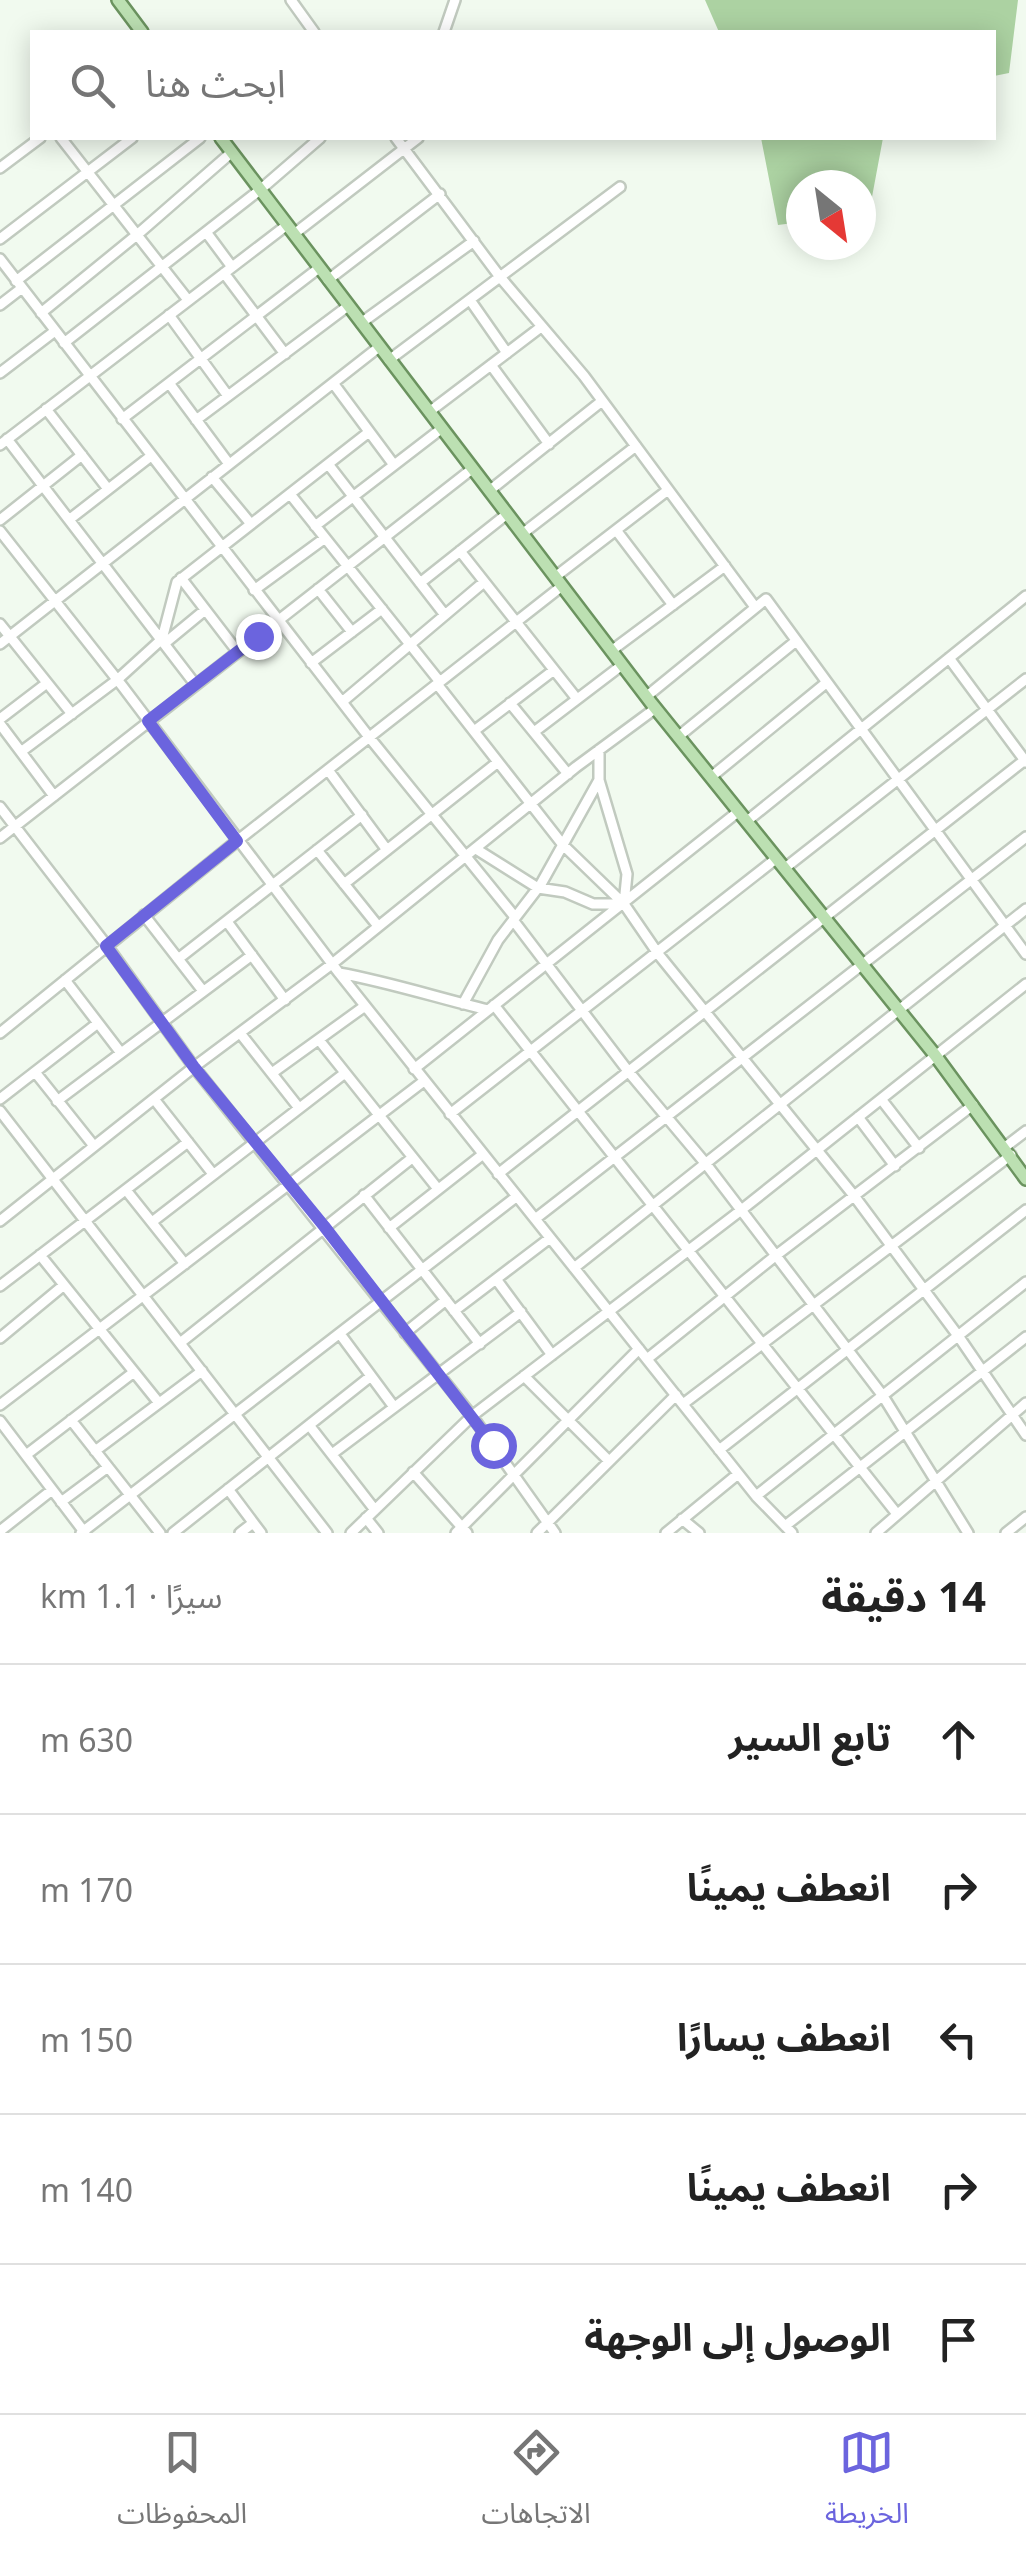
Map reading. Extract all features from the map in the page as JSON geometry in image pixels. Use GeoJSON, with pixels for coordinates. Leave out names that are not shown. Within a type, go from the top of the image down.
{"type":"FeatureCollection","features":[{"type":"Feature","properties":{"kind":"main road"},"geometry":{"type":"LineString","coordinates":[[118,0],[140,30]]}},
{"type":"Feature","properties":{"kind":"main road"},"geometry":{"type":"LineString","coordinates":[[223,140],[622,665],[900,1010],[1026,1179]]}},
{"type":"Feature","properties":{"kind":"street"},"geometry":{"type":"LineString","coordinates":[[291,0],[313,30]]}},
{"type":"Feature","properties":{"kind":"street"},"geometry":{"type":"LineString","coordinates":[[445,30],[456,0]]}},
{"type":"Feature","properties":{"kind":"street"},"geometry":{"type":"LineString","coordinates":[[0,168],[37,140]]}},
{"type":"Feature","properties":{"kind":"street"},"geometry":{"type":"LineString","coordinates":[[63,140],[188,300]]}},
{"type":"Feature","properties":{"kind":"street"},"geometry":{"type":"LineString","coordinates":[[0,239],[129,140]]}},
{"type":"Feature","properties":{"kind":"street"},"geometry":{"type":"LineString","coordinates":[[0,305],[19,284],[114,204],[197,140]]}},
{"type":"Feature","properties":{"kind":"street"},"geometry":{"type":"LineString","coordinates":[[64,343],[318,140]]}},
{"type":"Feature","properties":{"kind":"street"},"geometry":{"type":"LineString","coordinates":[[398,140],[500,277],[602,401],[755,607]]}},
{"type":"Feature","properties":{"kind":"street"},"geometry":{"type":"LineString","coordinates":[[196,684],[70,519],[4,442],[228,270],[415,140]]}},
{"type":"Feature","properties":{"kind":"street"},"geometry":{"type":"LineString","coordinates":[[41,312],[232,152]]}},
{"type":"Feature","properties":{"kind":"street"},"geometry":{"type":"LineString","coordinates":[[389,360],[620,187]]}},
{"type":"Feature","properties":{"kind":"street"},"geometry":{"type":"LineString","coordinates":[[328,280],[440,194]]}},
{"type":"Feature","properties":{"kind":"street"},"geometry":{"type":"LineString","coordinates":[[206,232],[256,316],[284,354]]}},
{"type":"Feature","properties":{"kind":"street"},"geometry":{"type":"LineString","coordinates":[[361,323],[474,241]]}},
{"type":"Feature","properties":{"kind":"street"},"geometry":{"type":"LineString","coordinates":[[0,259],[628,1071],[706,1164],[882,1396],[968,1533]]}},
{"type":"Feature","properties":{"kind":"street"},"geometry":{"type":"LineString","coordinates":[[122,419],[320,268]]}},
{"type":"Feature","properties":{"kind":"street"},"geometry":{"type":"LineString","coordinates":[[470,300],[507,353]]}},
{"type":"Feature","properties":{"kind":"street"},"geometry":{"type":"LineString","coordinates":[[196,420],[348,306]]}},
{"type":"Feature","properties":{"kind":"street"},"geometry":{"type":"LineString","coordinates":[[169,315],[228,396]]}},
{"type":"Feature","properties":{"kind":"street"},"geometry":{"type":"LineString","coordinates":[[428,412],[541,327]]}},
{"type":"Feature","properties":{"kind":"street"},"geometry":{"type":"LineString","coordinates":[[0,373],[56,332]]}},
{"type":"Feature","properties":{"kind":"street"},"geometry":{"type":"LineString","coordinates":[[0,644],[379,347]]}},
{"type":"Feature","properties":{"kind":"street"},"geometry":{"type":"LineString","coordinates":[[491,365],[549,444]]}},
{"type":"Feature","properties":{"kind":"street"},"geometry":{"type":"LineString","coordinates":[[169,383],[228,464]]}},
{"type":"Feature","properties":{"kind":"street"},"geometry":{"type":"LineString","coordinates":[[333,383],[394,465]]}},
{"type":"Feature","properties":{"kind":"street"},"geometry":{"type":"LineString","coordinates":[[489,491],[602,401]]}},
{"type":"Feature","properties":{"kind":"street"},"geometry":{"type":"LineString","coordinates":[[46,409],[108,489]]}},
{"type":"Feature","properties":{"kind":"street"},"geometry":{"type":"LineString","coordinates":[[316,526],[442,429]]}},
{"type":"Feature","properties":{"kind":"street"},"geometry":{"type":"LineString","coordinates":[[163,641],[171,598],[181,578],[369,432]]}},
{"type":"Feature","properties":{"kind":"street"},"geometry":{"type":"LineString","coordinates":[[522,534],[636,446]]}},
{"type":"Feature","properties":{"kind":"street"},"geometry":{"type":"LineString","coordinates":[[0,520],[82,455]]}},
{"type":"Feature","properties":{"kind":"street"},"geometry":{"type":"LineString","coordinates":[[70,519],[151,456]]}},
{"type":"Feature","properties":{"kind":"street"},"geometry":{"type":"LineString","coordinates":[[328,464],[445,615]]}},
{"type":"Feature","properties":{"kind":"street"},"geometry":{"type":"LineString","coordinates":[[0,838],[472,469]]}},
{"type":"Feature","properties":{"kind":"street"},"geometry":{"type":"LineString","coordinates":[[212,477],[251,524]]}},
{"type":"Feature","properties":{"kind":"street"},"geometry":{"type":"LineString","coordinates":[[0,1033],[516,622],[616,530],[668,490]]}},
{"type":"Feature","properties":{"kind":"street"},"geometry":{"type":"LineString","coordinates":[[290,494],[563,845],[624,904],[656,952],[855,1197],[959,1337],[1026,1436]]}},
{"type":"Feature","properties":{"kind":"street"},"geometry":{"type":"LineString","coordinates":[[420,583],[507,514]]}},
{"type":"Feature","properties":{"kind":"street"},"geometry":{"type":"LineString","coordinates":[[616,530],[673,604]]}},
{"type":"Feature","properties":{"kind":"street"},"geometry":{"type":"LineString","coordinates":[[0,532],[414,1069],[738,1474],[788,1529],[860,1466],[1026,1336]]}},
{"type":"Feature","properties":{"kind":"street"},"geometry":{"type":"LineString","coordinates":[[254,590],[325,538]]}},
{"type":"Feature","properties":{"kind":"street"},"geometry":{"type":"LineString","coordinates":[[460,551],[577,700]]}},
{"type":"Feature","properties":{"kind":"street"},"geometry":{"type":"LineString","coordinates":[[611,650],[725,566]]}},
{"type":"Feature","properties":{"kind":"street"},"geometry":{"type":"LineString","coordinates":[[181,578],[237,651]]}},
{"type":"Feature","properties":{"kind":"street"},"geometry":{"type":"LineString","coordinates":[[342,702],[484,582]]}},
{"type":"Feature","properties":{"kind":"street"},"geometry":{"type":"LineString","coordinates":[[318,588],[352,632]]}},
{"type":"Feature","properties":{"kind":"street"},"geometry":{"type":"LineString","coordinates":[[414,1069],[545,964],[860,730],[1026,596]]}},
{"type":"Feature","properties":{"kind":"street"},"geometry":{"type":"LineString","coordinates":[[646,696],[766,599],[1026,954]]}},
{"type":"Feature","properties":{"kind":"street"},"geometry":{"type":"LineString","coordinates":[[311,663],[382,609]]}},
{"type":"Feature","properties":{"kind":"street"},"geometry":{"type":"LineString","coordinates":[[22,752],[205,610]]}},
{"type":"Feature","properties":{"kind":"street"},"geometry":{"type":"LineString","coordinates":[[0,624],[72,714]]}},
{"type":"Feature","properties":{"kind":"street"},"geometry":{"type":"LineString","coordinates":[[678,736],[796,642]]}},
{"type":"Feature","properties":{"kind":"street"},"geometry":{"type":"LineString","coordinates":[[498,1174],[1026,760],[949,658]]}},
{"type":"Feature","properties":{"kind":"street"},"geometry":{"type":"LineString","coordinates":[[534,732],[622,665]]}},
{"type":"Feature","properties":{"kind":"street"},"geometry":{"type":"LineString","coordinates":[[474,731],[554,670]]}},
{"type":"Feature","properties":{"kind":"street"},"geometry":{"type":"LineString","coordinates":[[450,1114],[656,952],[896,780],[1026,679]]}},
{"type":"Feature","properties":{"kind":"street"},"geometry":{"type":"LineString","coordinates":[[47,682],[0,722],[54,796]]}},
{"type":"Feature","properties":{"kind":"street"},"geometry":{"type":"LineString","coordinates":[[711,776],[826,682]]}},
{"type":"Feature","properties":{"kind":"street"},"geometry":{"type":"LineString","coordinates":[[510,704],[568,774]]}},
{"type":"Feature","properties":{"kind":"street"},"geometry":{"type":"LineString","coordinates":[[0,1204],[4,1217],[194,1067],[284,1000],[336,968],[378,926],[656,708]]}},
{"type":"Feature","properties":{"kind":"street"},"geometry":{"type":"LineString","coordinates":[[600,750],[600,780],[626,874],[624,904]]}},
{"type":"Feature","properties":{"kind":"street"},"geometry":{"type":"LineString","coordinates":[[344,884],[498,762]]}},
{"type":"Feature","properties":{"kind":"street"},"geometry":{"type":"LineString","coordinates":[[328,770],[387,850]]}},
{"type":"Feature","properties":{"kind":"street"},"geometry":{"type":"LineString","coordinates":[[463,1004],[498,940],[538,888],[600,780]]}},
{"type":"Feature","properties":{"kind":"street"},"geometry":{"type":"LineString","coordinates":[[0,807],[194,1067],[472,1416],[554,1533]]}},
{"type":"Feature","properties":{"kind":"street"},"geometry":{"type":"LineString","coordinates":[[178,959],[362,816]]}},
{"type":"Feature","properties":{"kind":"street"},"geometry":{"type":"LineString","coordinates":[[534,1219],[1026,837]]}},
{"type":"Feature","properties":{"kind":"street"},"geometry":{"type":"LineString","coordinates":[[318,850],[378,926]]}},
{"type":"Feature","properties":{"kind":"street"},"geometry":{"type":"LineString","coordinates":[[476,850],[538,888],[566,892],[593,904],[624,904]]}},
{"type":"Feature","properties":{"kind":"street"},"geometry":{"type":"LineString","coordinates":[[574,1268],[1026,909]]}},
{"type":"Feature","properties":{"kind":"street"},"geometry":{"type":"LineString","coordinates":[[144,915],[203,991]]}},
{"type":"Feature","properties":{"kind":"street"},"geometry":{"type":"LineString","coordinates":[[228,923],[284,1000]]}},
{"type":"Feature","properties":{"kind":"street"},"geometry":{"type":"LineString","coordinates":[[57,1101],[252,956]]}},
{"type":"Feature","properties":{"kind":"street"},"geometry":{"type":"LineString","coordinates":[[336,968],[414,993],[491,1008],[530,1050],[898,1514]]}},
{"type":"Feature","properties":{"kind":"street"},"geometry":{"type":"LineString","coordinates":[[64,980],[121,1053]]}},
{"type":"Feature","properties":{"kind":"street"},"geometry":{"type":"LineString","coordinates":[[351,1533],[472,1416],[740,1211],[1026,984]]}},
{"type":"Feature","properties":{"kind":"street"},"geometry":{"type":"LineString","coordinates":[[272,1073],[365,1006]]}},
{"type":"Feature","properties":{"kind":"street"},"geometry":{"type":"LineString","coordinates":[[0,1098],[98,1023]]}},
{"type":"Feature","properties":{"kind":"street"},"geometry":{"type":"LineString","coordinates":[[240,1033],[299,1108]]}},
{"type":"Feature","properties":{"kind":"street"},"geometry":{"type":"LineString","coordinates":[[319,1040],[438,1190]]}},
{"type":"Feature","properties":{"kind":"street"},"geometry":{"type":"LineString","coordinates":[[35,1072],[94,1146]]}},
{"type":"Feature","properties":{"kind":"street"},"geometry":{"type":"LineString","coordinates":[[152,1222],[344,1073]]}},
{"type":"Feature","properties":{"kind":"street"},"geometry":{"type":"LineString","coordinates":[[0,1405],[424,1081]]}},
{"type":"Feature","properties":{"kind":"street"},"geometry":{"type":"LineString","coordinates":[[154,1098],[213,1174]]}},
{"type":"Feature","properties":{"kind":"street"},"geometry":{"type":"LineString","coordinates":[[881,1099],[919,1148]]}},
{"type":"Feature","properties":{"kind":"street"},"geometry":{"type":"LineString","coordinates":[[647,1359],[974,1105]]}},
{"type":"Feature","properties":{"kind":"street"},"geometry":{"type":"LineString","coordinates":[[0,1111],[322,1531]]}},
{"type":"Feature","properties":{"kind":"street"},"geometry":{"type":"LineString","coordinates":[[858,1116],[896,1166]]}},
{"type":"Feature","properties":{"kind":"street"},"geometry":{"type":"LineString","coordinates":[[537,1533],[679,1399],[762,1344],[892,1246],[1008,1151],[1026,1131]]}},
{"type":"Feature","properties":{"kind":"street"},"geometry":{"type":"LineString","coordinates":[[0,1286],[188,1142]]}},
{"type":"Feature","properties":{"kind":"street"},"geometry":{"type":"LineString","coordinates":[[389,1228],[482,1155]]}},
{"type":"Feature","properties":{"kind":"street"},"geometry":{"type":"LineString","coordinates":[[180,1343],[412,1158]]}},
{"type":"Feature","properties":{"kind":"street"},"geometry":{"type":"LineString","coordinates":[[126,1190],[185,1264]]}},
{"type":"Feature","properties":{"kind":"street"},"geometry":{"type":"LineString","coordinates":[[364,1196],[480,1344]]}},
{"type":"Feature","properties":{"kind":"street"},"geometry":{"type":"LineString","coordinates":[[0,1421],[83,1532],[516,1196]]}},
{"type":"Feature","properties":{"kind":"street"},"geometry":{"type":"LineString","coordinates":[[720,1450],[1026,1210]]}},
{"type":"Feature","properties":{"kind":"street"},"geometry":{"type":"LineString","coordinates":[[454,1311],[550,1238]]}},
{"type":"Feature","properties":{"kind":"street"},"geometry":{"type":"LineString","coordinates":[[40,1256],[159,1403]]}},
{"type":"Feature","properties":{"kind":"street"},"geometry":{"type":"LineString","coordinates":[[496,1279],[552,1355]]}},
{"type":"Feature","properties":{"kind":"street"},"geometry":{"type":"LineString","coordinates":[[756,1496],[1026,1282]]}},
{"type":"Feature","properties":{"kind":"street"},"geometry":{"type":"LineString","coordinates":[[1,1334],[64,1286]]}},
{"type":"Feature","properties":{"kind":"street"},"geometry":{"type":"LineString","coordinates":[[406,1333],[446,1300]]}},
{"type":"Feature","properties":{"kind":"street"},"geometry":{"type":"LineString","coordinates":[[332,1454],[521,1312]]}},
{"type":"Feature","properties":{"kind":"street"},"geometry":{"type":"LineString","coordinates":[[340,1334],[394,1407]]}},
{"type":"Feature","properties":{"kind":"street"},"geometry":{"type":"LineString","coordinates":[[413,1472],[462,1531],[639,1349]]}},
{"type":"Feature","properties":{"kind":"street"},"geometry":{"type":"LineString","coordinates":[[95,1451],[202,1371]]}},
{"type":"Feature","properties":{"kind":"street"},"geometry":{"type":"LineString","coordinates":[[26,1455],[134,1372]]}},
{"type":"Feature","properties":{"kind":"street"},"geometry":{"type":"LineString","coordinates":[[172,1533],[371,1376]]}},
{"type":"Feature","properties":{"kind":"street"},"geometry":{"type":"LineString","coordinates":[[524,1376],[610,1461]]}},
{"type":"Feature","properties":{"kind":"street"},"geometry":{"type":"LineString","coordinates":[[876,1533],[1026,1402]]}},
{"type":"Feature","properties":{"kind":"street"},"geometry":{"type":"LineString","coordinates":[[71,1420],[160,1533]]}},
{"type":"Feature","properties":{"kind":"street"},"geometry":{"type":"LineString","coordinates":[[309,1425],[375,1510]]}},
{"type":"Feature","properties":{"kind":"street"},"geometry":{"type":"LineString","coordinates":[[61,1502],[108,1467]]}},
{"type":"Feature","properties":{"kind":"street"},"geometry":{"type":"LineString","coordinates":[[666,1533],[738,1474]]}},
{"type":"Feature","properties":{"kind":"street"},"geometry":{"type":"LineString","coordinates":[[2,1526],[52,1490]]}},
{"type":"Feature","properties":{"kind":"street"},"geometry":{"type":"LineString","coordinates":[[228,1490],[261,1533]]}},
{"type":"Feature","properties":{"kind":"street"},"geometry":{"type":"LineString","coordinates":[[1006,1533],[1026,1517]]}},
{"type":"Feature","properties":{"kind":"street"},"geometry":{"type":"LineString","coordinates":[[366,1518],[378,1533]]}},
{"type":"Feature","properties":{"kind":"street"},"geometry":{"type":"LineString","coordinates":[[682,1520],[699,1533]]}},
{"type":"Feature","properties":{"kind":"street"},"geometry":{"type":"LineString","coordinates":[[240,1533],[253,1522]]}},
{"type":"Feature","properties":{"kind":"green space"},"geometry":{"type":"Polygon","coordinates":[[[705,0],[1018,0],[1009,73],[996,76],[996,30],[718,30],[705,0]]]}},
{"type":"Feature","properties":{"kind":"green space"},"geometry":{"type":"Polygon","coordinates":[[[761,140],[883,140],[876,176],[876,170],[786,170],[786,224],[778,225],[761,140]]]}},
{"type":"Feature","properties":{"kind":"route"},"geometry":{"type":"LineString","coordinates":[[258,636],[148,721],[237,841],[106,946],[194,1067],[324,1226],[493,1445]]}}]}
